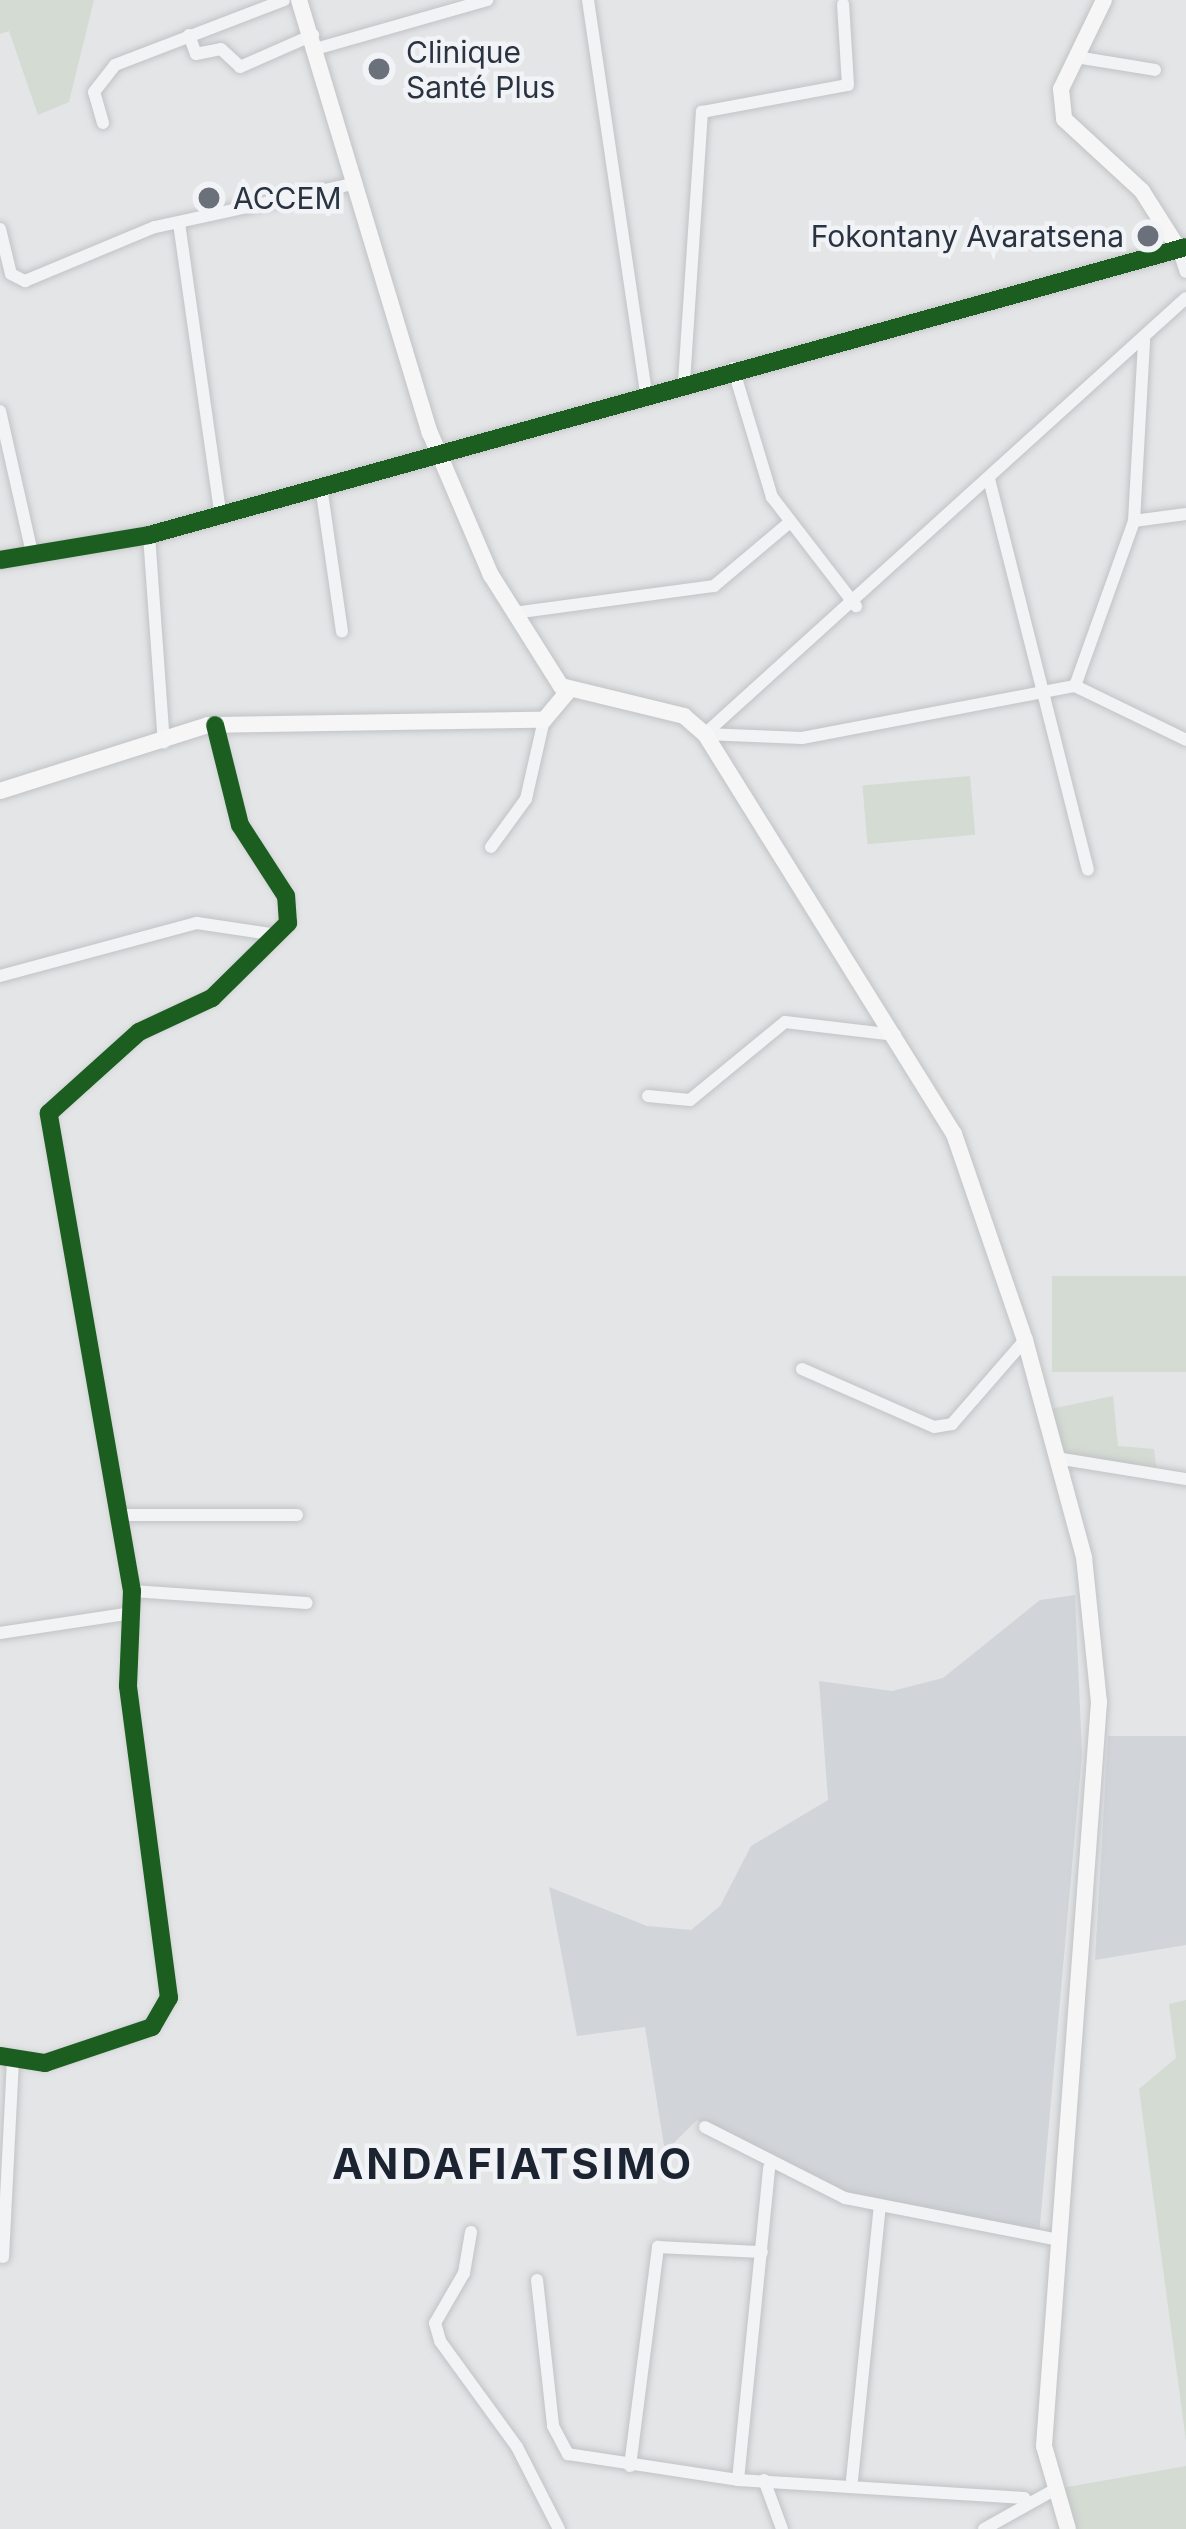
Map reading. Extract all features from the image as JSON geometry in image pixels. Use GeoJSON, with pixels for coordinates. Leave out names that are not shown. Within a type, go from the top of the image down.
{"type":"FeatureCollection","features":[{"type":"Feature","properties":{"kind":"main road"},"geometry":{"type":"LineString","coordinates":[[299,0],[317,41],[439,452],[514,613],[569,690],[683,716],[705,734],[954,1134],[1025,1340],[1093,1603],[1099,1766],[1044,2446],[1068,2529]]}},
{"type":"Feature","properties":{"kind":"main road"},"geometry":{"type":"LineString","coordinates":[[0,560],[149,535],[220,510],[1182,248],[1142,191],[1064,118],[1061,89],[1104,0]]}},
{"type":"Feature","properties":{"kind":"main road"},"geometry":{"type":"LineString","coordinates":[[0,790],[215,725],[544,720],[569,690]]}},
{"type":"Feature","properties":{"kind":"street"},"geometry":{"type":"LineString","coordinates":[[104,123],[97,80],[189,35],[284,0]]}},
{"type":"Feature","properties":{"kind":"street"},"geometry":{"type":"LineString","coordinates":[[189,35],[196,54],[221,49],[240,67],[317,41],[487,0]]}},
{"type":"Feature","properties":{"kind":"street"},"geometry":{"type":"LineString","coordinates":[[588,0],[646,392]]}},
{"type":"Feature","properties":{"kind":"street"},"geometry":{"type":"LineString","coordinates":[[684,382],[702,112],[848,85],[843,4]]}},
{"type":"Feature","properties":{"kind":"street"},"geometry":{"type":"LineString","coordinates":[[1076,57],[1155,70]]}},
{"type":"Feature","properties":{"kind":"street"},"geometry":{"type":"LineString","coordinates":[[0,229],[11,274],[26,281],[179,223],[356,183]]}},
{"type":"Feature","properties":{"kind":"street"},"geometry":{"type":"LineString","coordinates":[[179,223],[220,510]]}},
{"type":"Feature","properties":{"kind":"street"},"geometry":{"type":"LineString","coordinates":[[1182,248],[1186,272]]}},
{"type":"Feature","properties":{"kind":"street"},"geometry":{"type":"LineString","coordinates":[[705,734],[856,606],[1186,298]]}},
{"type":"Feature","properties":{"kind":"street"},"geometry":{"type":"LineString","coordinates":[[1075,686],[1134,521],[1144,340]]}},
{"type":"Feature","properties":{"kind":"street"},"geometry":{"type":"LineString","coordinates":[[734,368],[790,522],[856,606]]}},
{"type":"Feature","properties":{"kind":"street"},"geometry":{"type":"LineString","coordinates":[[0,411],[33,557]]}},
{"type":"Feature","properties":{"kind":"street"},"geometry":{"type":"LineString","coordinates":[[989,479],[1088,870]]}},
{"type":"Feature","properties":{"kind":"street"},"geometry":{"type":"LineString","coordinates":[[321,486],[342,631]]}},
{"type":"Feature","properties":{"kind":"street"},"geometry":{"type":"LineString","coordinates":[[1134,521],[1186,514]]}},
{"type":"Feature","properties":{"kind":"street"},"geometry":{"type":"LineString","coordinates":[[514,613],[714,586],[790,522]]}},
{"type":"Feature","properties":{"kind":"street"},"geometry":{"type":"LineString","coordinates":[[149,535],[164,743]]}},
{"type":"Feature","properties":{"kind":"street"},"geometry":{"type":"LineString","coordinates":[[705,734],[802,737],[1047,697],[1075,686],[1186,740]]}},
{"type":"Feature","properties":{"kind":"street"},"geometry":{"type":"LineString","coordinates":[[491,847],[526,799],[544,720]]}},
{"type":"Feature","properties":{"kind":"street"},"geometry":{"type":"LineString","coordinates":[[4,2257],[6,2058],[45,2063],[152,2027],[169,1998],[126,1614],[132,1591],[49,1113],[139,1032],[212,998],[278,934],[286,896],[239,825],[215,725]]}},
{"type":"Feature","properties":{"kind":"street"},"geometry":{"type":"LineString","coordinates":[[0,976],[197,923],[278,934]]}},
{"type":"Feature","properties":{"kind":"street"},"geometry":{"type":"LineString","coordinates":[[648,1096],[690,1100],[785,1022],[896,1035]]}},
{"type":"Feature","properties":{"kind":"street"},"geometry":{"type":"LineString","coordinates":[[802,1370],[934,1427],[952,1424],[1025,1340]]}},
{"type":"Feature","properties":{"kind":"street"},"geometry":{"type":"LineString","coordinates":[[1056,1458],[1186,1479]]}},
{"type":"Feature","properties":{"kind":"street"},"geometry":{"type":"LineString","coordinates":[[120,1515],[297,1515]]}},
{"type":"Feature","properties":{"kind":"street"},"geometry":{"type":"LineString","coordinates":[[132,1591],[307,1603]]}},
{"type":"Feature","properties":{"kind":"street"},"geometry":{"type":"LineString","coordinates":[[0,1634],[126,1614]]}},
{"type":"Feature","properties":{"kind":"street"},"geometry":{"type":"LineString","coordinates":[[705,2127],[770,2168],[880,2206],[1059,2240]]}},
{"type":"Feature","properties":{"kind":"street"},"geometry":{"type":"LineString","coordinates":[[738,2480],[770,2168]]}},
{"type":"Feature","properties":{"kind":"street"},"geometry":{"type":"LineString","coordinates":[[852,2480],[880,2206]]}},
{"type":"Feature","properties":{"kind":"street"},"geometry":{"type":"LineString","coordinates":[[471,2232],[464,2273],[435,2323],[440,2341],[518,2447],[559,2529]]}},
{"type":"Feature","properties":{"kind":"street"},"geometry":{"type":"LineString","coordinates":[[631,2466],[658,2247],[762,2252]]}},
{"type":"Feature","properties":{"kind":"street"},"geometry":{"type":"LineString","coordinates":[[537,2280],[559,2446],[631,2466],[738,2480],[852,2480],[1024,2498],[1054,2490]]}},
{"type":"Feature","properties":{"kind":"street"},"geometry":{"type":"LineString","coordinates":[[764,2480],[782,2529]]}},
{"type":"Feature","properties":{"kind":"street"},"geometry":{"type":"LineString","coordinates":[[984,2529],[1024,2498]]}},
{"type":"Feature","properties":{"kind":"shaded area"},"geometry":{"type":"Polygon","coordinates":[[[0,0],[94,0],[69,102],[38,115],[9,31],[0,34],[0,0]]]}},
{"type":"Feature","properties":{"kind":"shaded area"},"geometry":{"type":"Polygon","coordinates":[[[970,776],[975,835],[868,844],[862,785],[970,776]]]}},
{"type":"Feature","properties":{"kind":"shaded area"},"geometry":{"type":"Polygon","coordinates":[[[1052,1276],[1186,1276],[1186,1372],[1052,1372],[1052,1276]]]}},
{"type":"Feature","properties":{"kind":"shaded area"},"geometry":{"type":"Polygon","coordinates":[[[1113,1396],[1118,1446],[1154,1449],[1157,1471],[1063,1454],[1050,1409],[1113,1396]]]}},
{"type":"Feature","properties":{"kind":"shaded area"},"geometry":{"type":"Polygon","coordinates":[[[1075,1595],[1082,1754],[1039,2236],[845,2198],[769,2168],[697,2120],[665,2152],[645,2027],[577,2036],[549,1887],[647,1926],[691,1930],[720,1906],[751,1846],[828,1800],[819,1681],[892,1691],[943,1678],[1040,1600],[1075,1595]]]}},
{"type":"Feature","properties":{"kind":"shaded area"},"geometry":{"type":"Polygon","coordinates":[[[1108,1736],[1186,1736],[1186,1945],[1095,1960],[1108,1736]]]}},
{"type":"Feature","properties":{"kind":"shaded area"},"geometry":{"type":"Polygon","coordinates":[[[1186,2000],[1186,2441],[1139,2089],[1176,2058],[1169,2004],[1186,2000]]]}},
{"type":"Feature","properties":{"kind":"shaded area"},"geometry":{"type":"Polygon","coordinates":[[[1186,2466],[1186,2529],[1077,2529],[1062,2488],[1186,2466]]]}},
{"type":"Feature","properties":{"kind":"cycle path"},"geometry":{"type":"LineString","coordinates":[[0,560],[149,535],[1186,247]]}},
{"type":"Feature","properties":{"kind":"cycle path"},"geometry":{"type":"LineString","coordinates":[[0,2056],[45,2063],[152,2027],[169,1998],[128,1686],[132,1591],[49,1113],[139,1032],[212,998],[288,923],[286,896],[240,825],[215,725]]}},
{"type":"Feature","properties":{"kind":"place","name":"Clinique Santé Plus"},"geometry":{"type":"Point","coordinates":[379,69]}},
{"type":"Feature","properties":{"kind":"place","name":"ACCEM"},"geometry":{"type":"Point","coordinates":[209,198]}},
{"type":"Feature","properties":{"kind":"place","name":"Fokontany Avaratsena"},"geometry":{"type":"Point","coordinates":[1148,236]}},
{"type":"Feature","properties":{"kind":"district","name":"ANDAFIATSIMO"},"geometry":{"type":"Point","coordinates":[513,2164]}}]}
